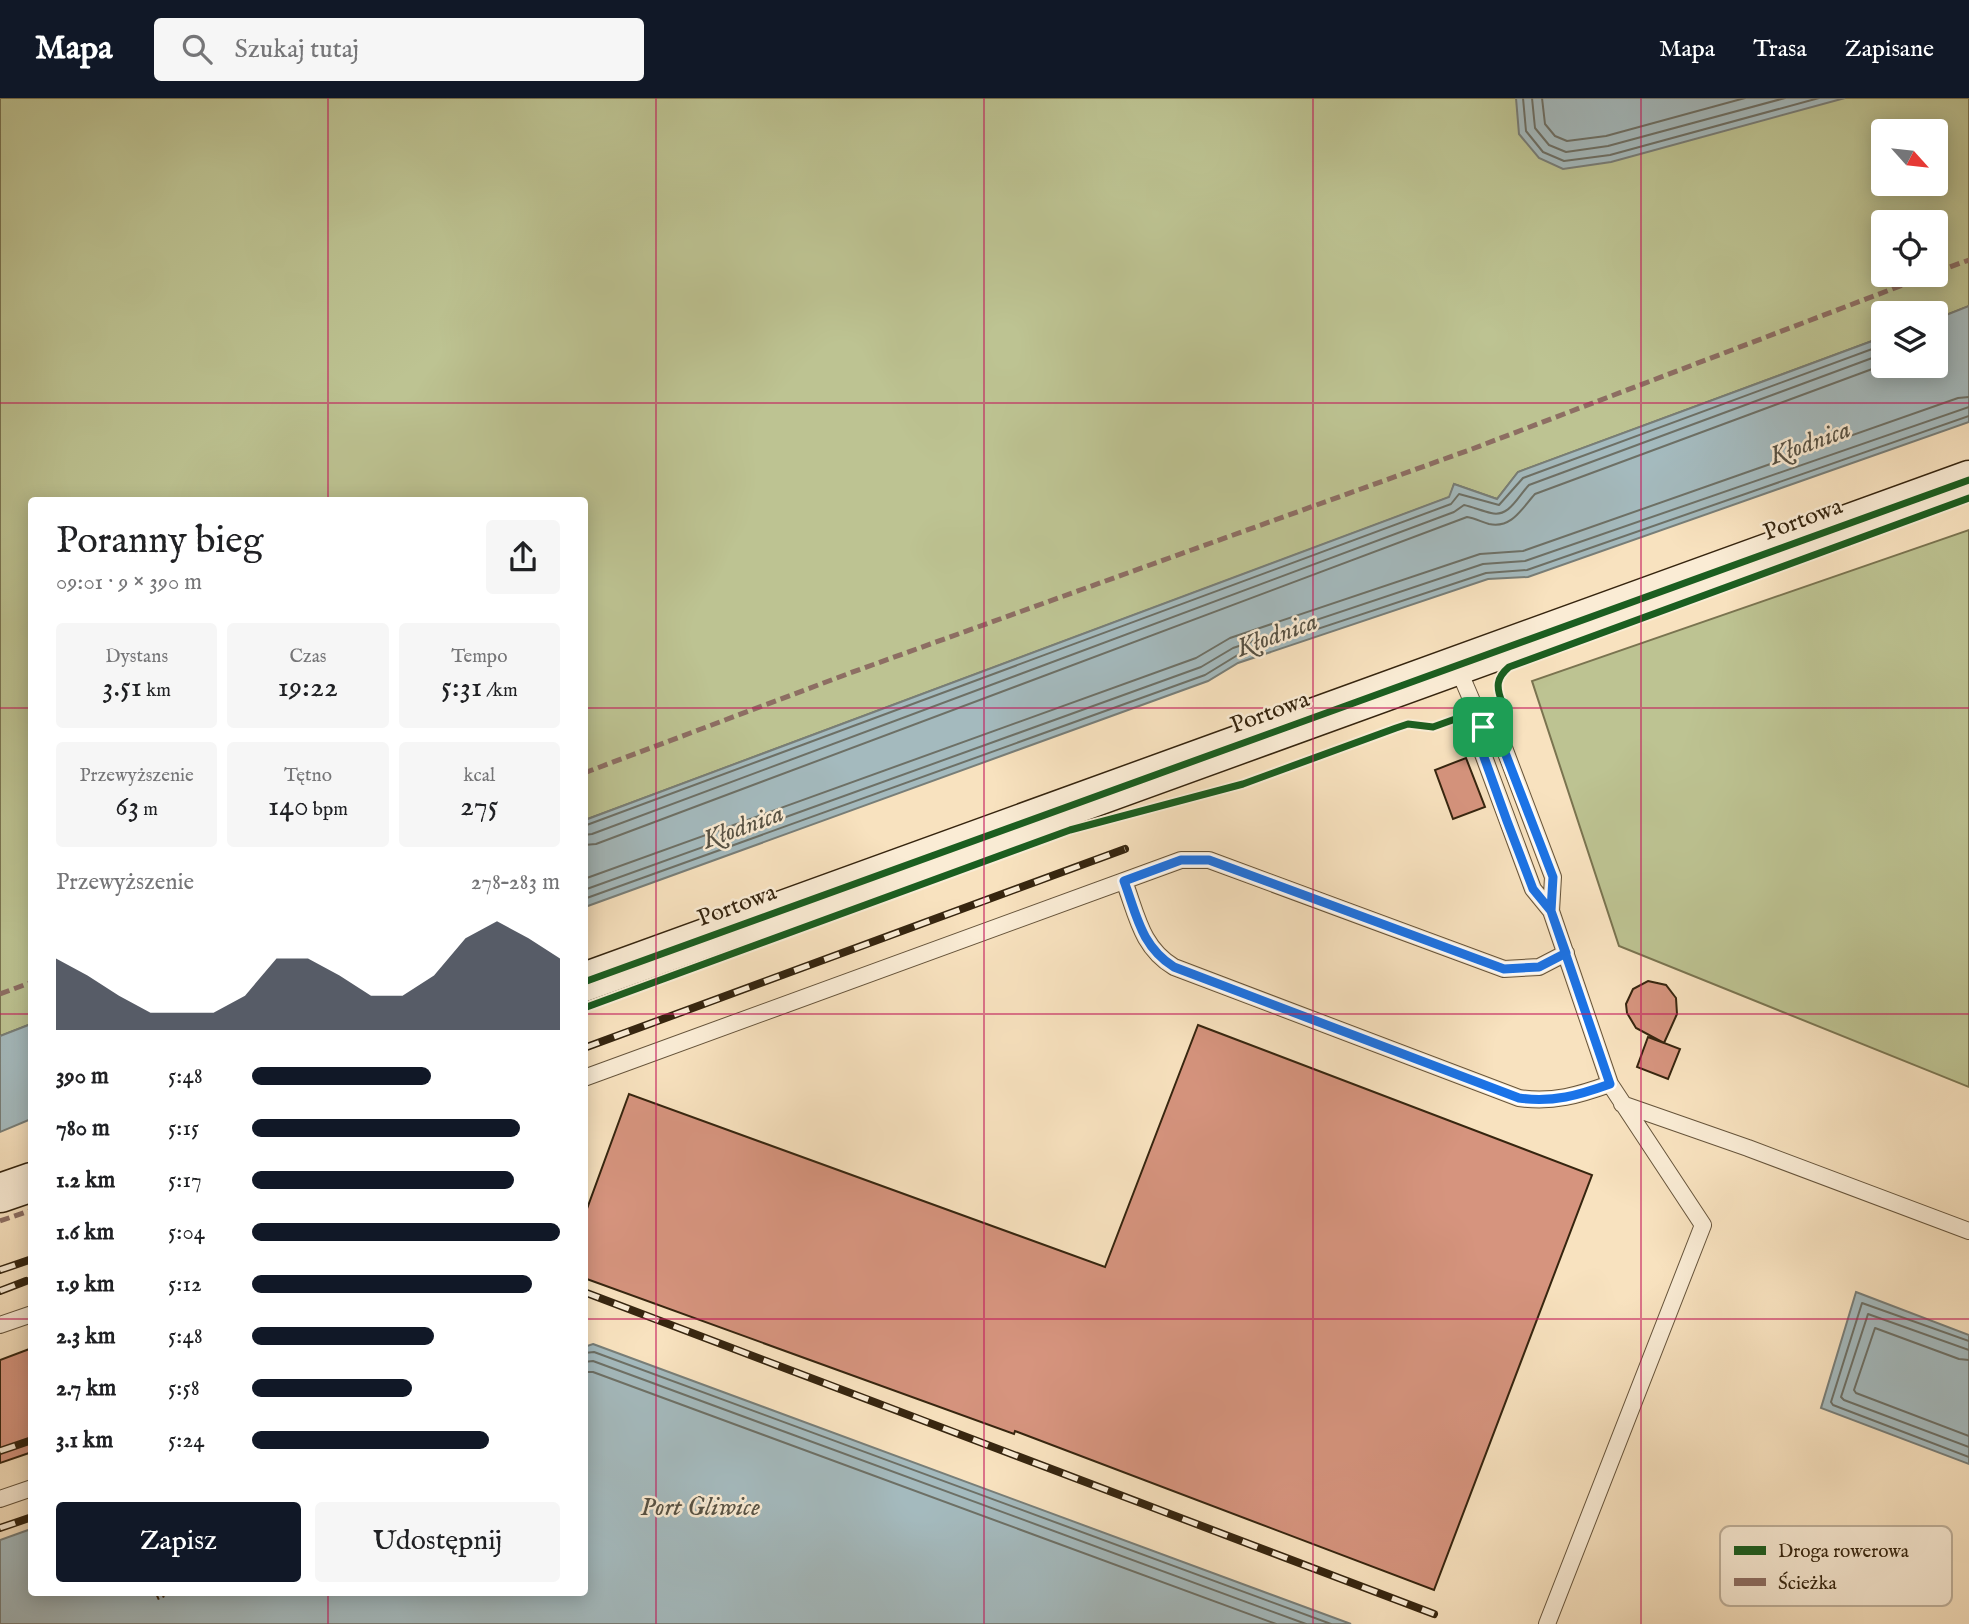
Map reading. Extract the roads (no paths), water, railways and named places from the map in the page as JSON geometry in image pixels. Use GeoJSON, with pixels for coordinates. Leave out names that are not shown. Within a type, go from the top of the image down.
{"type":"FeatureCollection","features":[{"type":"Feature","properties":{"kind":"street","name":"Portowa"},"geometry":{"type":"LineString","coordinates":[[588,981],[1969,480]]}},
{"type":"Feature","properties":{"kind":"street"},"geometry":{"type":"LineString","coordinates":[[0,1194],[28,1184]]}},
{"type":"Feature","properties":{"kind":"lane"},"geometry":{"type":"LineString","coordinates":[[1457,666],[1483,727],[1480,746],[1507,821],[1533,889],[1551,911],[1610,1084],[1703,1225],[1547,1624]]}},
{"type":"Feature","properties":{"kind":"lane"},"geometry":{"type":"LineString","coordinates":[[1483,727],[1499,737],[1553,877],[1551,911]]}},
{"type":"Feature","properties":{"kind":"lane"},"geometry":{"type":"LineString","coordinates":[[588,1077],[1181,860],[1209,860],[1504,969],[1539,967],[1566,953]]}},
{"type":"Feature","properties":{"kind":"lane"},"geometry":{"type":"LineString","coordinates":[[1124,881],[1145,939],[1160,958],[1174,967],[1519,1098],[1551,1101],[1573,1097],[1610,1084]]}},
{"type":"Feature","properties":{"kind":"lane"},"geometry":{"type":"LineString","coordinates":[[1622,1104],[1969,1231]]}},
{"type":"Feature","properties":{"kind":"lane"},"geometry":{"type":"LineString","coordinates":[[0,1325],[28,1315]]}},
{"type":"Feature","properties":{"kind":"lane"},"geometry":{"type":"LineString","coordinates":[[0,1499],[28,1489]]}},
{"type":"Feature","properties":{"kind":"water"},"geometry":{"type":"Polygon","coordinates":[[[1516,98],[1845,98],[1611,162],[1563,169],[1539,158],[1519,134],[1516,98]]]}},
{"type":"Feature","properties":{"kind":"water","name":"Kłodnica"},"geometry":{"type":"Polygon","coordinates":[[[1969,306],[1969,422],[1528,577],[1488,579],[1238,663],[1208,681],[588,906],[588,819],[1449,497],[1454,484],[1497,499],[1518,472],[1871,341],[1871,378],[1948,378],[1948,314],[1969,306]]]}},
{"type":"Feature","properties":{"kind":"water"},"geometry":{"type":"Polygon","coordinates":[[[28,1025],[28,1120],[0,1132],[0,1036],[28,1025]]]}},
{"type":"Feature","properties":{"kind":"water"},"geometry":{"type":"Polygon","coordinates":[[[1856,1292],[1969,1335],[1969,1464],[1821,1408],[1856,1292]]]}},
{"type":"Feature","properties":{"kind":"water","name":"Port Gliwice"},"geometry":{"type":"Polygon","coordinates":[[[593,1344],[1351,1624],[0,1624],[0,1540],[28,1530],[28,1596],[588,1596],[588,1346],[593,1344]]]}},
{"type":"Feature","properties":{"kind":"railway"},"geometry":{"type":"LineString","coordinates":[[588,1047],[1125,849]]}},
{"type":"Feature","properties":{"kind":"railway"},"geometry":{"type":"LineString","coordinates":[[0,1270],[28,1260]]}},
{"type":"Feature","properties":{"kind":"railway"},"geometry":{"type":"LineString","coordinates":[[0,1291],[26,1281]]}},
{"type":"Feature","properties":{"kind":"railway"},"geometry":{"type":"LineString","coordinates":[[588,1294],[1434,1614]]}},
{"type":"Feature","properties":{"kind":"railway"},"geometry":{"type":"LineString","coordinates":[[0,1451],[28,1441]]}},
{"type":"Feature","properties":{"kind":"railway"},"geometry":{"type":"LineString","coordinates":[[0,1528],[28,1518]]}}]}
